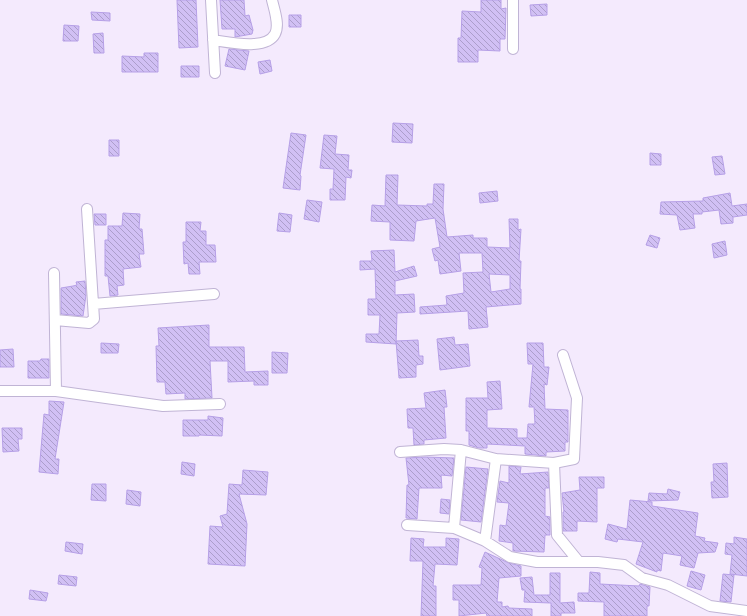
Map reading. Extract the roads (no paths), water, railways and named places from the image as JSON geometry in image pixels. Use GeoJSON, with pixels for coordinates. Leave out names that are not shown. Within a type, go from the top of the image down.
{"type":"FeatureCollection","features":[{"type":"Feature","properties":{"kind":"street"},"geometry":{"type":"LineString","coordinates":[[211,0],[215,73]]}},
{"type":"Feature","properties":{"kind":"street"},"geometry":{"type":"LineString","coordinates":[[213,40],[253,44],[270,39],[275,33],[276,25],[272,0]]}},
{"type":"Feature","properties":{"kind":"street"},"geometry":{"type":"LineString","coordinates":[[513,0],[513,49]]}},
{"type":"Feature","properties":{"kind":"street"},"geometry":{"type":"LineString","coordinates":[[55,320],[92,322],[94,319],[87,209]]}},
{"type":"Feature","properties":{"kind":"street"},"geometry":{"type":"LineString","coordinates":[[54,273],[56,391]]}},
{"type":"Feature","properties":{"kind":"street"},"geometry":{"type":"LineString","coordinates":[[93,304],[214,294]]}},
{"type":"Feature","properties":{"kind":"street"},"geometry":{"type":"LineString","coordinates":[[400,452],[444,449],[461,450],[496,458],[554,463],[574,459],[577,398],[563,355]]}},
{"type":"Feature","properties":{"kind":"street"},"geometry":{"type":"LineString","coordinates":[[0,391],[56,391],[163,406],[220,404]]}},
{"type":"Feature","properties":{"kind":"street"},"geometry":{"type":"LineString","coordinates":[[454,528],[461,450]]}},
{"type":"Feature","properties":{"kind":"street"},"geometry":{"type":"LineString","coordinates":[[485,541],[496,458]]}},
{"type":"Feature","properties":{"kind":"street"},"geometry":{"type":"LineString","coordinates":[[554,463],[557,535],[579,562]]}},
{"type":"Feature","properties":{"kind":"street"},"geometry":{"type":"LineString","coordinates":[[407,524],[454,528],[485,541],[510,557],[537,562],[598,562],[624,565],[642,578],[668,585],[710,606],[747,610]]}}]}
